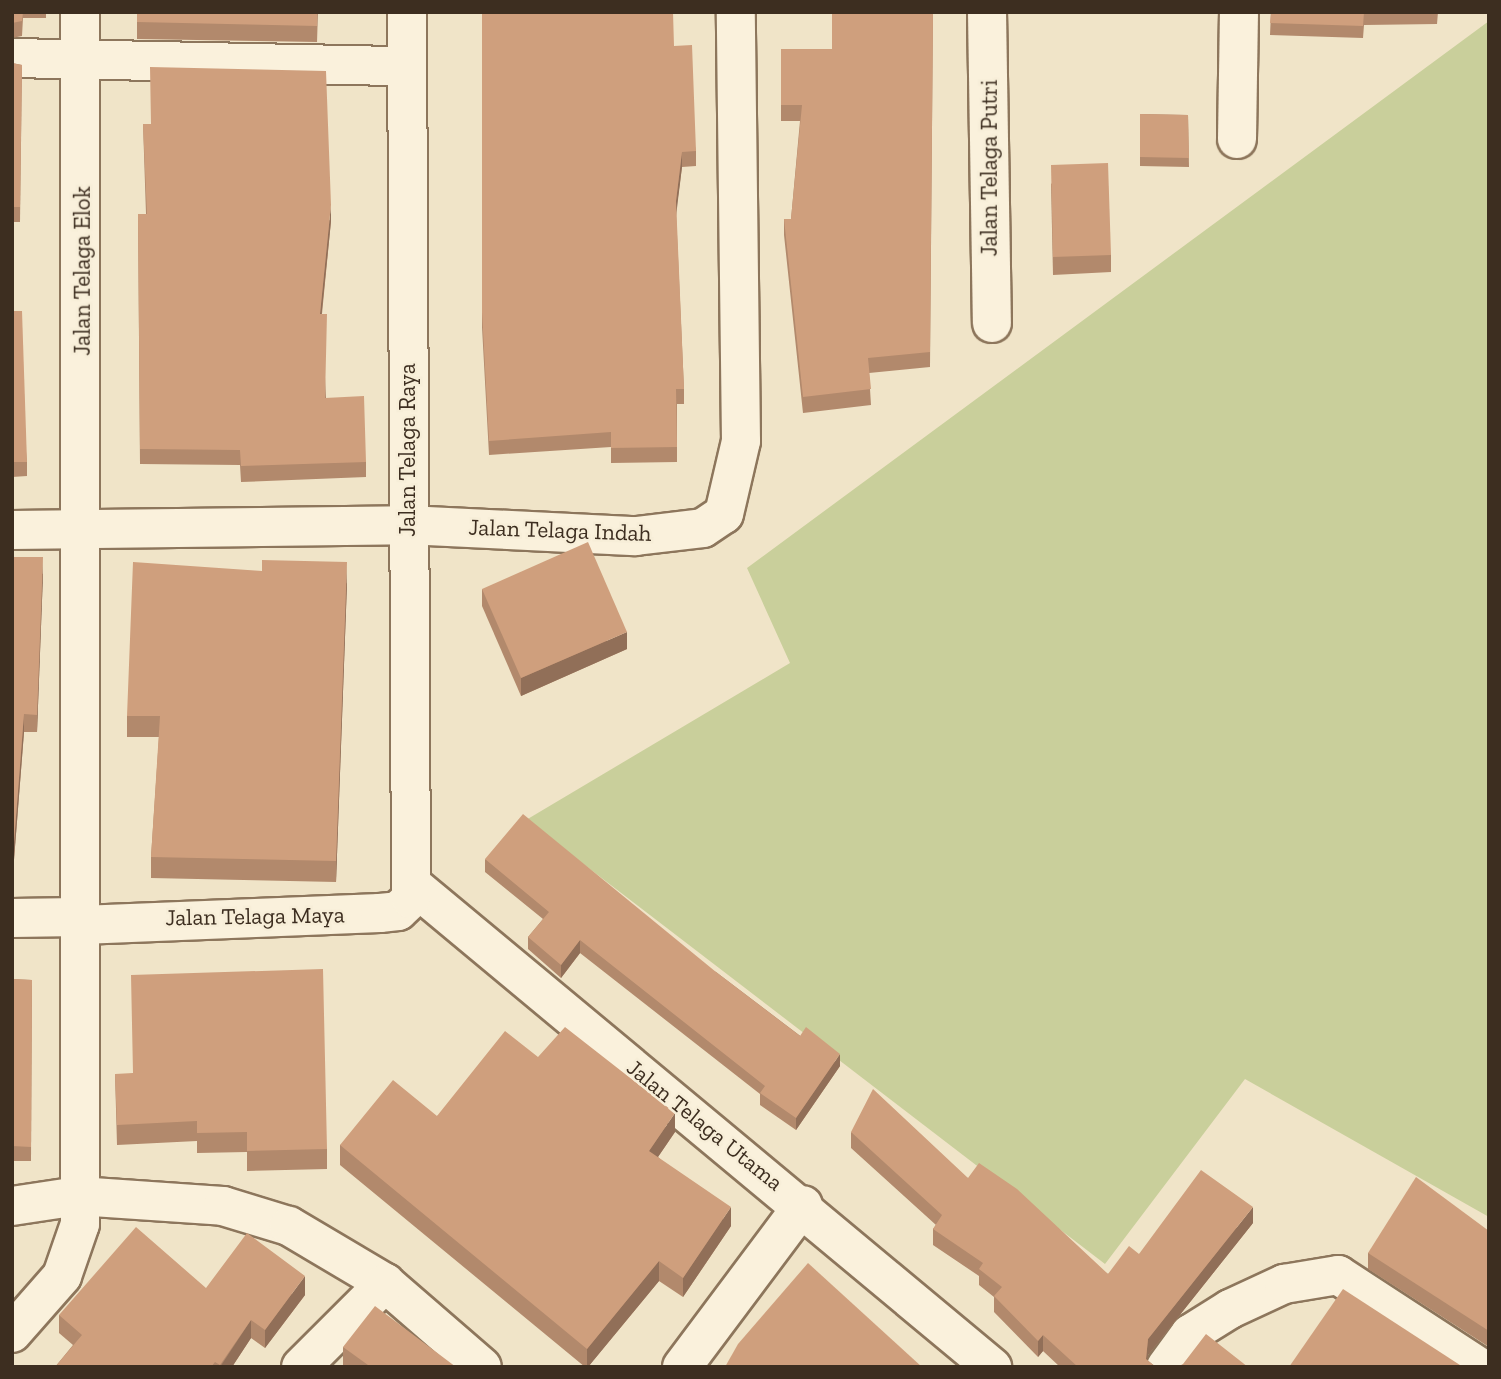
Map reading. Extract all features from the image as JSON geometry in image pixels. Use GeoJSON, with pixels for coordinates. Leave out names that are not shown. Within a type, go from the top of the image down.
{"type":"FeatureCollection","features":[{"type":"Feature","properties":{"kind":"street","name":"Jalan Telaga Elok"},"geometry":{"type":"LineString","coordinates":[[12,1333],[47,1297],[75,1253],[78,1196],[84,529],[80,12]]}},
{"type":"Feature","properties":{"kind":"street","name":"Jalan Telaga Raya"},"geometry":{"type":"LineString","coordinates":[[407,12],[407,525],[415,887]]}},
{"type":"Feature","properties":{"kind":"street","name":"Jalan Telaga Indah"},"geometry":{"type":"LineString","coordinates":[[12,530],[407,525],[636,536],[704,528],[724,514],[741,441],[736,12]]}},
{"type":"Feature","properties":{"kind":"street","name":"Jalan Telaga Putri"},"geometry":{"type":"LineString","coordinates":[[988,12],[992,323]]}},
{"type":"Feature","properties":{"kind":"street"},"geometry":{"type":"LineString","coordinates":[[1237,139],[1239,12]]}},
{"type":"Feature","properties":{"kind":"street"},"geometry":{"type":"LineString","coordinates":[[12,58],[406,66]]}},
{"type":"Feature","properties":{"kind":"street","name":"Jalan Telaga Maya"},"geometry":{"type":"LineString","coordinates":[[12,918],[80,921],[380,913],[405,907],[415,887]]}},
{"type":"Feature","properties":{"kind":"street","name":"Jalan Telaga Utama"},"geometry":{"type":"LineString","coordinates":[[415,887],[803,1205],[992,1367]]}},
{"type":"Feature","properties":{"kind":"street"},"geometry":{"type":"LineString","coordinates":[[12,1206],[78,1196],[223,1206],[289,1226],[384,1283],[482,1367]]}},
{"type":"Feature","properties":{"kind":"street"},"geometry":{"type":"LineString","coordinates":[[682,1367],[803,1205]]}},
{"type":"Feature","properties":{"kind":"street"},"geometry":{"type":"LineString","coordinates":[[1166,1367],[1190,1335],[1230,1309],[1284,1284],[1338,1275],[1479,1367]]}},
{"type":"Feature","properties":{"kind":"street"},"geometry":{"type":"LineString","coordinates":[[301,1367],[384,1283]]}},
{"type":"Feature","properties":{"kind":"green space"},"geometry":{"type":"Polygon","coordinates":[[[1489,21],[1489,1217],[1245,1079],[1105,1264],[526,820],[790,663],[747,568],[1489,21]]]}},
{"type":"Feature","properties":{"kind":"building"},"geometry":{"type":"Polygon","coordinates":[[[12,12],[23,12],[22,21],[12,23],[12,12]]]}},
{"type":"Feature","properties":{"kind":"building"},"geometry":{"type":"Polygon","coordinates":[[[137,12],[317,12],[317,26],[137,22],[137,12]]]}},
{"type":"Feature","properties":{"kind":"building"},"geometry":{"type":"Polygon","coordinates":[[[482,12],[673,12],[674,46],[692,45],[696,151],[682,152],[676,201],[684,389],[676,389],[677,447],[611,448],[611,432],[489,441],[482,312],[482,12]]]}},
{"type":"Feature","properties":{"kind":"building"},"geometry":{"type":"Polygon","coordinates":[[[832,12],[933,12],[930,352],[868,358],[871,389],[803,397],[784,219],[791,219],[802,105],[781,105],[781,49],[832,49],[832,12]]]}},
{"type":"Feature","properties":{"kind":"building"},"geometry":{"type":"Polygon","coordinates":[[[1271,12],[1364,12],[1363,26],[1270,23],[1271,12]]]}},
{"type":"Feature","properties":{"kind":"building"},"geometry":{"type":"Polygon","coordinates":[[[12,63],[22,65],[20,207],[12,207],[12,63]]]}},
{"type":"Feature","properties":{"kind":"building"},"geometry":{"type":"Polygon","coordinates":[[[150,67],[326,71],[331,205],[320,314],[327,314],[325,398],[364,396],[366,462],[241,466],[240,450],[140,449],[138,214],[147,214],[143,124],[151,124],[150,67]]]}},
{"type":"Feature","properties":{"kind":"building"},"geometry":{"type":"Polygon","coordinates":[[[1140,114],[1188,115],[1189,158],[1140,157],[1140,114]]]}},
{"type":"Feature","properties":{"kind":"building"},"geometry":{"type":"Polygon","coordinates":[[[1108,163],[1111,255],[1053,257],[1051,165],[1108,163]]]}},
{"type":"Feature","properties":{"kind":"building"},"geometry":{"type":"Polygon","coordinates":[[[12,311],[22,311],[27,462],[12,462],[12,311]]]}},
{"type":"Feature","properties":{"kind":"building"},"geometry":{"type":"Polygon","coordinates":[[[588,542],[627,632],[521,678],[482,589],[588,542]]]}},
{"type":"Feature","properties":{"kind":"building"},"geometry":{"type":"Polygon","coordinates":[[[12,557],[43,557],[37,715],[24,714],[12,868],[12,557]]]}},
{"type":"Feature","properties":{"kind":"building"},"geometry":{"type":"Polygon","coordinates":[[[262,560],[347,562],[336,861],[151,857],[160,716],[127,716],[133,562],[262,571],[262,560]]]}},
{"type":"Feature","properties":{"kind":"building"},"geometry":{"type":"Polygon","coordinates":[[[523,814],[716,972],[800,1036],[806,1027],[840,1054],[796,1118],[760,1093],[765,1086],[580,940],[561,965],[528,937],[549,912],[485,859],[523,814]]]}},
{"type":"Feature","properties":{"kind":"building"},"geometry":{"type":"Polygon","coordinates":[[[323,969],[327,1149],[247,1151],[247,1132],[197,1133],[197,1121],[117,1125],[115,1074],[133,1073],[131,975],[323,969]]]}},
{"type":"Feature","properties":{"kind":"building"},"geometry":{"type":"Polygon","coordinates":[[[12,979],[32,980],[31,1147],[12,1146],[12,979]]]}},
{"type":"Feature","properties":{"kind":"building"},"geometry":{"type":"Polygon","coordinates":[[[565,1027],[675,1113],[649,1151],[731,1207],[683,1278],[659,1261],[587,1349],[340,1145],[393,1080],[437,1116],[505,1031],[538,1057],[565,1027]]]}},
{"type":"Feature","properties":{"kind":"building"},"geometry":{"type":"Polygon","coordinates":[[[873,1089],[968,1178],[979,1163],[1017,1189],[1108,1274],[1129,1246],[1139,1254],[1201,1170],[1253,1207],[1148,1339],[1146,1359],[1156,1367],[1078,1367],[1043,1335],[1038,1341],[994,1296],[1002,1287],[979,1269],[983,1263],[933,1229],[942,1215],[851,1132],[873,1089]]]}},
{"type":"Feature","properties":{"kind":"building"},"geometry":{"type":"Polygon","coordinates":[[[1416,1177],[1489,1231],[1489,1331],[1368,1253],[1416,1177]]]}},
{"type":"Feature","properties":{"kind":"building"},"geometry":{"type":"Polygon","coordinates":[[[136,1227],[206,1288],[247,1233],[305,1276],[265,1330],[251,1320],[220,1365],[215,1362],[211,1367],[55,1367],[82,1335],[59,1315],[136,1227]]]}},
{"type":"Feature","properties":{"kind":"building"},"geometry":{"type":"Polygon","coordinates":[[[808,1263],[922,1367],[725,1367],[738,1344],[808,1263]]]}},
{"type":"Feature","properties":{"kind":"building"},"geometry":{"type":"Polygon","coordinates":[[[1343,1289],[1463,1367],[1289,1367],[1343,1289]]]}},
{"type":"Feature","properties":{"kind":"building"},"geometry":{"type":"Polygon","coordinates":[[[375,1306],[456,1367],[367,1367],[368,1365],[343,1347],[375,1306]]]}},
{"type":"Feature","properties":{"kind":"building"},"geometry":{"type":"Polygon","coordinates":[[[1206,1334],[1248,1367],[1177,1367],[1183,1364],[1206,1334]]]}}]}
